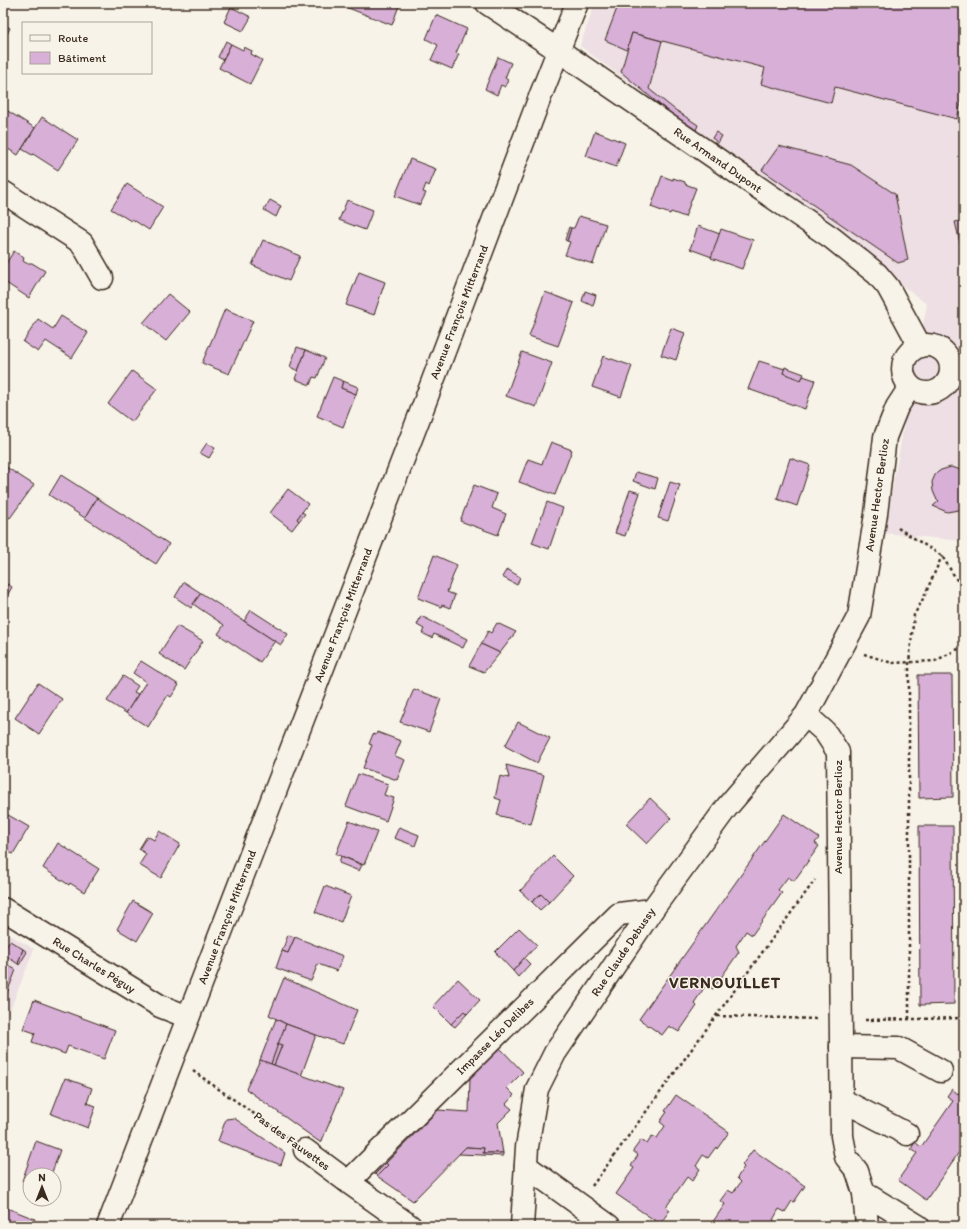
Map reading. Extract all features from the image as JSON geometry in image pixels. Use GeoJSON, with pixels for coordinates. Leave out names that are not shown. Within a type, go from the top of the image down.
{"type":"FeatureCollection","features":[{"type":"Feature","properties":{"kind":"street","name":"Rue Armand Dupont"},"geometry":{"type":"LineString","coordinates":[[487,3],[832,238],[877,274],[888,287],[920,346]]}},
{"type":"Feature","properties":{"kind":"street","name":"Avenue François Mitterrand"},"geometry":{"type":"LineString","coordinates":[[108,1226],[577,3]]}},
{"type":"Feature","properties":{"kind":"street"},"geometry":{"type":"LineString","coordinates":[[3,192],[82,243],[102,278]]}},
{"type":"Feature","properties":{"kind":"street"},"geometry":{"type":"LineString","coordinates":[[928,345],[954,351],[948,358],[951,372],[949,379],[955,384],[932,393],[924,394],[910,387],[903,375],[902,368],[904,360],[913,349],[928,345]]}},
{"type":"Feature","properties":{"kind":"street","name":"Avenue Hector Berlioz"},"geometry":{"type":"LineString","coordinates":[[867,1226],[864,1193],[857,1171],[846,1157],[842,1136],[838,752],[825,732],[806,714],[859,616],[876,514],[885,437],[897,407],[910,387]]}},
{"type":"Feature","properties":{"kind":"street","name":"Rue Claude Debussy"},"geometry":{"type":"LineString","coordinates":[[522,1226],[527,1147],[537,1089],[555,1053],[652,910],[727,807],[806,714]]}},
{"type":"Feature","properties":{"kind":"street","name":"Rue Charles Péguy"},"geometry":{"type":"LineString","coordinates":[[3,909],[160,1006],[188,1017]]}},
{"type":"Feature","properties":{"kind":"street","name":"Impasse Léo Delibes"},"geometry":{"type":"LineString","coordinates":[[348,1182],[619,914],[652,910]]}},
{"type":"Feature","properties":{"kind":"street"},"geometry":{"type":"LineString","coordinates":[[841,1047],[899,1048],[941,1071]]}},
{"type":"Feature","properties":{"kind":"street"},"geometry":{"type":"LineString","coordinates":[[842,1100],[907,1134]]}},
{"type":"Feature","properties":{"kind":"street","name":"Pas des Fauvettes"},"geometry":{"type":"LineString","coordinates":[[305,1150],[410,1226]]}},
{"type":"Feature","properties":{"kind":"street"},"geometry":{"type":"LineString","coordinates":[[526,1166],[609,1226]]}},
{"type":"Feature","properties":{"kind":"street"},"geometry":{"type":"LineString","coordinates":[[864,1193],[918,1226]]}},
{"type":"Feature","properties":{"kind":"path"},"geometry":{"type":"LineString","coordinates":[[876,514],[942,556],[960,585],[964,598]]}},
{"type":"Feature","properties":{"kind":"path"},"geometry":{"type":"LineString","coordinates":[[909,1019],[909,662],[914,615],[922,601],[942,556]]}},
{"type":"Feature","properties":{"kind":"path"},"geometry":{"type":"LineString","coordinates":[[843,647],[892,663],[936,661],[964,646]]}},
{"type":"Feature","properties":{"kind":"path"},"geometry":{"type":"LineString","coordinates":[[964,652],[962,665],[964,671]]}},
{"type":"Feature","properties":{"kind":"path"},"geometry":{"type":"LineString","coordinates":[[579,1204],[838,848]]}},
{"type":"Feature","properties":{"kind":"path"},"geometry":{"type":"LineString","coordinates":[[717,1016],[840,1020],[964,1018]]}},
{"type":"Feature","properties":{"kind":"path","name":"Pas des Fauvettes"},"geometry":{"type":"LineString","coordinates":[[173,1057],[305,1150]]}},
{"type":"Feature","properties":{"kind":"shaded area"},"geometry":{"type":"Polygon","coordinates":[[[595,3],[964,3],[964,541],[884,533],[927,304],[580,46],[595,3]]]}},
{"type":"Feature","properties":{"kind":"shaded area"},"geometry":{"type":"Polygon","coordinates":[[[3,931],[34,949],[3,1028],[3,931]]]}},
{"type":"Feature","properties":{"kind":"building"},"geometry":{"type":"Polygon","coordinates":[[[300,3],[314,3],[312,8],[300,3]]]}},
{"type":"Feature","properties":{"kind":"building"},"geometry":{"type":"Polygon","coordinates":[[[344,3],[400,3],[392,25],[343,6],[344,3]]]}},
{"type":"Feature","properties":{"kind":"building"},"geometry":{"type":"Polygon","coordinates":[[[619,3],[964,3],[964,91],[957,119],[835,87],[831,103],[761,84],[765,68],[632,33],[627,50],[605,40],[619,3]]]}},
{"type":"Feature","properties":{"kind":"building"},"geometry":{"type":"Polygon","coordinates":[[[231,7],[251,17],[243,31],[224,22],[231,7]]]}},
{"type":"Feature","properties":{"kind":"building"},"geometry":{"type":"Polygon","coordinates":[[[436,15],[467,29],[456,53],[459,54],[452,69],[431,60],[438,45],[426,39],[436,15]]]}},
{"type":"Feature","properties":{"kind":"building"},"geometry":{"type":"Polygon","coordinates":[[[3,24],[10,28],[7,34],[3,32],[3,24]]]}},
{"type":"Feature","properties":{"kind":"building"},"geometry":{"type":"Polygon","coordinates":[[[632,33],[662,41],[649,89],[674,109],[698,125],[696,130],[666,110],[621,72],[632,33]]]}},
{"type":"Feature","properties":{"kind":"building"},"geometry":{"type":"Polygon","coordinates":[[[226,41],[231,44],[223,60],[218,57],[226,41]]]}},
{"type":"Feature","properties":{"kind":"building"},"geometry":{"type":"Polygon","coordinates":[[[231,44],[243,50],[244,47],[252,51],[251,54],[262,60],[250,84],[219,68],[231,44]]]}},
{"type":"Feature","properties":{"kind":"building"},"geometry":{"type":"Polygon","coordinates":[[[498,57],[511,63],[505,78],[508,80],[505,87],[501,85],[497,95],[485,89],[498,57]]]}},
{"type":"Feature","properties":{"kind":"building"},"geometry":{"type":"Polygon","coordinates":[[[3,108],[35,128],[18,155],[3,146],[3,108]]]}},
{"type":"Feature","properties":{"kind":"building"},"geometry":{"type":"Polygon","coordinates":[[[42,117],[78,140],[58,170],[33,154],[32,155],[22,149],[42,117]]]}},
{"type":"Feature","properties":{"kind":"building"},"geometry":{"type":"Polygon","coordinates":[[[595,131],[625,143],[616,167],[586,156],[595,131]]]}},
{"type":"Feature","properties":{"kind":"building"},"geometry":{"type":"Polygon","coordinates":[[[716,132],[722,136],[718,143],[712,138],[716,132]]]}},
{"type":"Feature","properties":{"kind":"building"},"geometry":{"type":"Polygon","coordinates":[[[779,146],[851,165],[895,194],[908,260],[898,263],[762,170],[779,146]]]}},
{"type":"Feature","properties":{"kind":"building"},"geometry":{"type":"Polygon","coordinates":[[[410,159],[436,169],[429,186],[426,184],[423,192],[426,193],[420,205],[395,196],[410,159]]]}},
{"type":"Feature","properties":{"kind":"building"},"geometry":{"type":"Polygon","coordinates":[[[662,176],[685,182],[685,184],[696,188],[685,217],[671,212],[670,214],[651,207],[662,176]]]}},
{"type":"Feature","properties":{"kind":"building"},"geometry":{"type":"Polygon","coordinates":[[[127,184],[163,207],[149,230],[132,219],[131,221],[111,209],[127,184]]]}},
{"type":"Feature","properties":{"kind":"building"},"geometry":{"type":"Polygon","coordinates":[[[270,200],[281,206],[276,217],[264,210],[270,200]]]}},
{"type":"Feature","properties":{"kind":"building"},"geometry":{"type":"Polygon","coordinates":[[[347,200],[373,210],[365,230],[339,220],[347,200]]]}},
{"type":"Feature","properties":{"kind":"building"},"geometry":{"type":"Polygon","coordinates":[[[579,216],[606,224],[593,264],[565,255],[570,242],[567,241],[571,228],[574,228],[579,216]]]}},
{"type":"Feature","properties":{"kind":"building"},"geometry":{"type":"Polygon","coordinates":[[[964,220],[964,259],[955,222],[964,220]]]}},
{"type":"Feature","properties":{"kind":"building"},"geometry":{"type":"Polygon","coordinates":[[[698,226],[720,234],[712,257],[690,249],[698,226]]]}},
{"type":"Feature","properties":{"kind":"building"},"geometry":{"type":"Polygon","coordinates":[[[569,227],[571,228],[567,241],[565,240],[569,227]]]}},
{"type":"Feature","properties":{"kind":"building"},"geometry":{"type":"Polygon","coordinates":[[[721,229],[753,240],[742,269],[711,258],[721,229]]]}},
{"type":"Feature","properties":{"kind":"building"},"geometry":{"type":"Polygon","coordinates":[[[263,240],[300,256],[289,281],[252,265],[263,240]]]}},
{"type":"Feature","properties":{"kind":"building"},"geometry":{"type":"Polygon","coordinates":[[[14,251],[24,258],[23,261],[26,263],[32,263],[45,271],[29,298],[3,281],[3,268],[14,251]]]}},
{"type":"Feature","properties":{"kind":"building"},"geometry":{"type":"Polygon","coordinates":[[[359,272],[385,282],[374,315],[346,305],[359,272]]]}},
{"type":"Feature","properties":{"kind":"building"},"geometry":{"type":"Polygon","coordinates":[[[585,291],[596,295],[593,306],[582,301],[585,291]]]}},
{"type":"Feature","properties":{"kind":"building"},"geometry":{"type":"Polygon","coordinates":[[[545,292],[574,303],[558,346],[529,336],[545,292]]]}},
{"type":"Feature","properties":{"kind":"building"},"geometry":{"type":"Polygon","coordinates":[[[168,294],[190,312],[166,341],[143,323],[168,294]]]}},
{"type":"Feature","properties":{"kind":"building"},"geometry":{"type":"Polygon","coordinates":[[[225,309],[253,321],[229,374],[202,363],[225,309]]]}},
{"type":"Feature","properties":{"kind":"building"},"geometry":{"type":"Polygon","coordinates":[[[61,316],[88,333],[72,358],[46,341],[38,352],[23,342],[38,319],[53,329],[61,316]]]}},
{"type":"Feature","properties":{"kind":"building"},"geometry":{"type":"Polygon","coordinates":[[[671,328],[685,333],[676,360],[661,355],[671,328]]]}},
{"type":"Feature","properties":{"kind":"building"},"geometry":{"type":"Polygon","coordinates":[[[297,347],[306,350],[298,371],[290,367],[297,347]]]}},
{"type":"Feature","properties":{"kind":"building"},"geometry":{"type":"Polygon","coordinates":[[[306,350],[325,358],[317,378],[313,377],[310,385],[295,379],[306,350]]]}},
{"type":"Feature","properties":{"kind":"building"},"geometry":{"type":"Polygon","coordinates":[[[522,352],[552,363],[536,407],[506,396],[522,352]]]}},
{"type":"Feature","properties":{"kind":"building"},"geometry":{"type":"Polygon","coordinates":[[[603,356],[632,366],[621,397],[592,387],[603,356]]]}},
{"type":"Feature","properties":{"kind":"building"},"geometry":{"type":"Polygon","coordinates":[[[759,361],[785,369],[783,373],[801,380],[803,376],[815,380],[805,409],[748,389],[759,361]]]}},
{"type":"Feature","properties":{"kind":"building"},"geometry":{"type":"Polygon","coordinates":[[[785,367],[804,374],[801,380],[783,373],[785,367]]]}},
{"type":"Feature","properties":{"kind":"building"},"geometry":{"type":"Polygon","coordinates":[[[132,371],[157,389],[132,422],[108,404],[132,371]]]}},
{"type":"Feature","properties":{"kind":"building"},"geometry":{"type":"Polygon","coordinates":[[[333,377],[343,381],[341,388],[356,394],[343,427],[317,416],[333,377]]]}},
{"type":"Feature","properties":{"kind":"building"},"geometry":{"type":"Polygon","coordinates":[[[343,381],[358,387],[356,394],[341,388],[343,381]]]}},
{"type":"Feature","properties":{"kind":"building"},"geometry":{"type":"Polygon","coordinates":[[[551,442],[572,450],[555,495],[519,482],[528,459],[542,464],[551,442]]]}},
{"type":"Feature","properties":{"kind":"building"},"geometry":{"type":"Polygon","coordinates":[[[207,443],[215,448],[209,458],[200,453],[207,443]]]}},
{"type":"Feature","properties":{"kind":"building"},"geometry":{"type":"Polygon","coordinates":[[[790,458],[810,465],[797,506],[777,499],[790,458]]]}},
{"type":"Feature","properties":{"kind":"building"},"geometry":{"type":"Polygon","coordinates":[[[3,465],[34,485],[10,518],[3,514],[3,465]]]}},
{"type":"Feature","properties":{"kind":"building"},"geometry":{"type":"Polygon","coordinates":[[[951,467],[958,469],[964,474],[964,509],[947,512],[933,506],[939,501],[933,491],[932,482],[938,472],[951,467]]]}},
{"type":"Feature","properties":{"kind":"building"},"geometry":{"type":"Polygon","coordinates":[[[636,472],[658,478],[655,489],[633,481],[636,472]]]}},
{"type":"Feature","properties":{"kind":"building"},"geometry":{"type":"Polygon","coordinates":[[[61,475],[97,498],[85,518],[49,495],[61,475]]]}},
{"type":"Feature","properties":{"kind":"building"},"geometry":{"type":"Polygon","coordinates":[[[670,482],[680,485],[668,521],[658,518],[670,482]]]}},
{"type":"Feature","properties":{"kind":"building"},"geometry":{"type":"Polygon","coordinates":[[[474,485],[497,494],[492,508],[506,514],[498,535],[460,521],[474,485]]]}},
{"type":"Feature","properties":{"kind":"building"},"geometry":{"type":"Polygon","coordinates":[[[288,489],[308,504],[297,519],[299,521],[292,530],[270,513],[288,489]]]}},
{"type":"Feature","properties":{"kind":"building"},"geometry":{"type":"Polygon","coordinates":[[[630,490],[640,493],[625,536],[615,533],[630,490]]]}},
{"type":"Feature","properties":{"kind":"building"},"geometry":{"type":"Polygon","coordinates":[[[97,498],[169,544],[156,564],[85,518],[97,498]]]}},
{"type":"Feature","properties":{"kind":"building"},"geometry":{"type":"Polygon","coordinates":[[[547,502],[563,508],[549,549],[532,543],[547,502]]]}},
{"type":"Feature","properties":{"kind":"building"},"geometry":{"type":"Polygon","coordinates":[[[302,512],[305,514],[299,521],[297,519],[302,512]]]}},
{"type":"Feature","properties":{"kind":"building"},"geometry":{"type":"Polygon","coordinates":[[[434,555],[457,565],[447,592],[455,595],[450,608],[442,605],[441,607],[418,598],[434,555]]]}},
{"type":"Feature","properties":{"kind":"building"},"geometry":{"type":"Polygon","coordinates":[[[507,569],[520,577],[517,585],[502,577],[507,569]]]}},
{"type":"Feature","properties":{"kind":"building"},"geometry":{"type":"Polygon","coordinates":[[[184,582],[201,593],[191,608],[175,597],[184,582]]]}},
{"type":"Feature","properties":{"kind":"building"},"geometry":{"type":"Polygon","coordinates":[[[5,583],[12,587],[3,601],[3,586],[5,583]]]}},
{"type":"Feature","properties":{"kind":"building"},"geometry":{"type":"Polygon","coordinates":[[[201,593],[275,641],[260,662],[218,634],[224,625],[193,604],[201,593]]]}},
{"type":"Feature","properties":{"kind":"building"},"geometry":{"type":"Polygon","coordinates":[[[251,610],[288,634],[281,645],[244,621],[251,610]]]}},
{"type":"Feature","properties":{"kind":"building"},"geometry":{"type":"Polygon","coordinates":[[[421,616],[467,639],[463,648],[434,634],[432,638],[422,633],[424,629],[417,625],[421,616]]]}},
{"type":"Feature","properties":{"kind":"building"},"geometry":{"type":"Polygon","coordinates":[[[497,623],[516,632],[500,653],[481,644],[488,631],[491,633],[497,623]]]}},
{"type":"Feature","properties":{"kind":"building"},"geometry":{"type":"Polygon","coordinates":[[[177,626],[203,641],[184,670],[159,654],[177,626]]]}},
{"type":"Feature","properties":{"kind":"building"},"geometry":{"type":"Polygon","coordinates":[[[481,644],[500,653],[484,672],[469,666],[481,644]]]}},
{"type":"Feature","properties":{"kind":"building"},"geometry":{"type":"Polygon","coordinates":[[[141,661],[179,685],[171,697],[168,695],[148,727],[126,713],[146,682],[133,673],[141,661]]]}},
{"type":"Feature","properties":{"kind":"building"},"geometry":{"type":"Polygon","coordinates":[[[918,675],[952,675],[953,797],[919,798],[918,675]]]}},
{"type":"Feature","properties":{"kind":"building"},"geometry":{"type":"Polygon","coordinates":[[[123,676],[138,686],[134,692],[138,694],[126,713],[107,701],[123,676]]]}},
{"type":"Feature","properties":{"kind":"building"},"geometry":{"type":"Polygon","coordinates":[[[38,683],[62,699],[39,734],[15,718],[38,683]]]}},
{"type":"Feature","properties":{"kind":"building"},"geometry":{"type":"Polygon","coordinates":[[[414,689],[441,699],[429,732],[400,722],[414,689]]]}},
{"type":"Feature","properties":{"kind":"building"},"geometry":{"type":"Polygon","coordinates":[[[518,722],[550,738],[537,763],[505,746],[518,722]]]}},
{"type":"Feature","properties":{"kind":"building"},"geometry":{"type":"Polygon","coordinates":[[[377,732],[401,741],[395,756],[405,760],[397,780],[363,768],[372,745],[369,744],[373,734],[376,735],[377,732]]]}},
{"type":"Feature","properties":{"kind":"building"},"geometry":{"type":"Polygon","coordinates":[[[506,765],[544,775],[531,824],[497,815],[501,800],[495,798],[500,776],[509,778],[506,765]]]}},
{"type":"Feature","properties":{"kind":"building"},"geometry":{"type":"Polygon","coordinates":[[[358,774],[388,784],[384,795],[394,798],[386,821],[346,806],[358,774]]]}},
{"type":"Feature","properties":{"kind":"building"},"geometry":{"type":"Polygon","coordinates":[[[650,798],[671,818],[647,844],[626,824],[650,798]]]}},
{"type":"Feature","properties":{"kind":"building"},"geometry":{"type":"Polygon","coordinates":[[[3,812],[29,827],[13,854],[3,849],[3,812]]]}},
{"type":"Feature","properties":{"kind":"building"},"geometry":{"type":"Polygon","coordinates":[[[784,814],[819,838],[815,843],[819,846],[794,881],[788,877],[778,890],[782,893],[752,935],[746,931],[736,946],[739,952],[713,989],[706,985],[694,1003],[697,1006],[679,1032],[669,1026],[662,1035],[639,1019],[784,814]]]}},
{"type":"Feature","properties":{"kind":"building"},"geometry":{"type":"Polygon","coordinates":[[[349,821],[377,832],[364,865],[336,854],[349,821]]]}},
{"type":"Feature","properties":{"kind":"building"},"geometry":{"type":"Polygon","coordinates":[[[919,826],[953,826],[954,1004],[920,1005],[919,826]]]}},
{"type":"Feature","properties":{"kind":"building"},"geometry":{"type":"Polygon","coordinates":[[[399,827],[419,835],[415,846],[394,838],[399,827]]]}},
{"type":"Feature","properties":{"kind":"building"},"geometry":{"type":"Polygon","coordinates":[[[159,831],[180,844],[161,878],[139,865],[146,854],[139,849],[147,836],[154,840],[159,831]]]}},
{"type":"Feature","properties":{"kind":"building"},"geometry":{"type":"Polygon","coordinates":[[[58,843],[99,869],[84,892],[70,883],[69,885],[43,868],[58,843]]]}},
{"type":"Feature","properties":{"kind":"building"},"geometry":{"type":"Polygon","coordinates":[[[341,856],[362,865],[359,871],[339,863],[341,856]]]}},
{"type":"Feature","properties":{"kind":"building"},"geometry":{"type":"Polygon","coordinates":[[[553,856],[573,876],[549,902],[541,894],[532,902],[520,891],[553,856]]]}},
{"type":"Feature","properties":{"kind":"building"},"geometry":{"type":"Polygon","coordinates":[[[325,886],[351,896],[341,922],[315,912],[325,886]]]}},
{"type":"Feature","properties":{"kind":"building"},"geometry":{"type":"Polygon","coordinates":[[[541,894],[549,902],[540,910],[532,902],[541,894]]]}},
{"type":"Feature","properties":{"kind":"building"},"geometry":{"type":"Polygon","coordinates":[[[133,901],[153,913],[137,941],[117,929],[133,901]]]}},
{"type":"Feature","properties":{"kind":"building"},"geometry":{"type":"Polygon","coordinates":[[[519,928],[537,945],[513,971],[495,952],[519,928]]]}},
{"type":"Feature","properties":{"kind":"building"},"geometry":{"type":"Polygon","coordinates":[[[288,935],[295,937],[288,953],[282,951],[288,935]]]}},
{"type":"Feature","properties":{"kind":"building"},"geometry":{"type":"Polygon","coordinates":[[[295,937],[343,956],[337,971],[318,964],[311,981],[276,968],[282,951],[288,953],[295,937]]]}},
{"type":"Feature","properties":{"kind":"building"},"geometry":{"type":"Polygon","coordinates":[[[10,941],[23,949],[18,964],[3,954],[3,951],[10,941]]]}},
{"type":"Feature","properties":{"kind":"building"},"geometry":{"type":"Polygon","coordinates":[[[23,949],[27,952],[19,965],[18,964],[23,949]]]}},
{"type":"Feature","properties":{"kind":"building"},"geometry":{"type":"Polygon","coordinates":[[[524,958],[530,964],[518,977],[513,971],[524,958]]]}},
{"type":"Feature","properties":{"kind":"building"},"geometry":{"type":"Polygon","coordinates":[[[3,962],[16,970],[3,1003],[3,962]]]}},
{"type":"Feature","properties":{"kind":"building"},"geometry":{"type":"Polygon","coordinates":[[[284,978],[357,1010],[343,1044],[286,1024],[269,1015],[284,978]]]}},
{"type":"Feature","properties":{"kind":"building"},"geometry":{"type":"Polygon","coordinates":[[[458,979],[480,1000],[467,1014],[464,1011],[451,1024],[433,1006],[458,979]]]}},
{"type":"Feature","properties":{"kind":"building"},"geometry":{"type":"Polygon","coordinates":[[[34,1000],[115,1030],[104,1059],[68,1046],[65,1054],[32,1042],[35,1033],[23,1029],[34,1000]]]}},
{"type":"Feature","properties":{"kind":"building"},"geometry":{"type":"Polygon","coordinates":[[[464,1011],[467,1014],[455,1027],[451,1024],[464,1011]]]}},
{"type":"Feature","properties":{"kind":"building"},"geometry":{"type":"Polygon","coordinates":[[[276,1019],[286,1024],[271,1064],[260,1060],[276,1019]]]}},
{"type":"Feature","properties":{"kind":"building"},"geometry":{"type":"Polygon","coordinates":[[[286,1024],[316,1035],[301,1076],[274,1065],[282,1045],[278,1044],[286,1024]]]}},
{"type":"Feature","properties":{"kind":"building"},"geometry":{"type":"Polygon","coordinates":[[[278,1044],[282,1045],[274,1065],[271,1064],[278,1044]]]}},
{"type":"Feature","properties":{"kind":"building"},"geometry":{"type":"Polygon","coordinates":[[[499,1047],[523,1072],[507,1088],[514,1095],[506,1104],[512,1109],[498,1123],[503,1153],[483,1153],[484,1148],[466,1147],[413,1201],[377,1176],[388,1165],[386,1163],[438,1110],[469,1112],[470,1077],[499,1047]]]}},
{"type":"Feature","properties":{"kind":"building"},"geometry":{"type":"Polygon","coordinates":[[[260,1060],[343,1090],[321,1143],[246,1089],[260,1060]]]}},
{"type":"Feature","properties":{"kind":"building"},"geometry":{"type":"Polygon","coordinates":[[[65,1078],[92,1088],[87,1103],[96,1106],[88,1128],[51,1114],[65,1078]]]}},
{"type":"Feature","properties":{"kind":"building"},"geometry":{"type":"Polygon","coordinates":[[[964,1086],[964,1145],[926,1200],[898,1180],[917,1153],[911,1149],[915,1142],[921,1147],[953,1101],[947,1096],[952,1089],[958,1094],[964,1086]]]}},
{"type":"Feature","properties":{"kind":"building"},"geometry":{"type":"Polygon","coordinates":[[[676,1095],[729,1132],[717,1149],[716,1147],[708,1158],[703,1155],[696,1166],[700,1169],[692,1181],[687,1177],[666,1207],[670,1210],[660,1224],[616,1194],[634,1168],[631,1166],[638,1155],[633,1151],[641,1140],[647,1144],[652,1136],[657,1138],[665,1126],[660,1122],[667,1112],[665,1111],[676,1095]]]}},
{"type":"Feature","properties":{"kind":"building"},"geometry":{"type":"Polygon","coordinates":[[[234,1118],[285,1153],[281,1165],[218,1141],[226,1119],[234,1118]]]}},
{"type":"Feature","properties":{"kind":"building"},"geometry":{"type":"Polygon","coordinates":[[[36,1141],[60,1150],[54,1167],[27,1167],[36,1141]]]}},
{"type":"Feature","properties":{"kind":"building"},"geometry":{"type":"Polygon","coordinates":[[[466,1147],[484,1148],[483,1153],[503,1153],[503,1156],[459,1154],[466,1147]]]}},
{"type":"Feature","properties":{"kind":"building"},"geometry":{"type":"Polygon","coordinates":[[[753,1150],[805,1186],[785,1212],[779,1209],[773,1220],[776,1222],[774,1226],[710,1226],[725,1204],[720,1201],[728,1190],[733,1193],[741,1182],[737,1178],[744,1167],[742,1165],[753,1150]]]}},
{"type":"Feature","properties":{"kind":"building"},"geometry":{"type":"Polygon","coordinates":[[[386,1163],[388,1165],[377,1176],[375,1174],[386,1163]]]}},
{"type":"Feature","properties":{"kind":"building"},"geometry":{"type":"Polygon","coordinates":[[[7,1208],[35,1219],[32,1226],[3,1226],[3,1218],[7,1208]]]}},
{"type":"Feature","properties":{"kind":"district","name":"VERNOUILLET"},"geometry":{"type":"Point","coordinates":[725,982]}}]}
